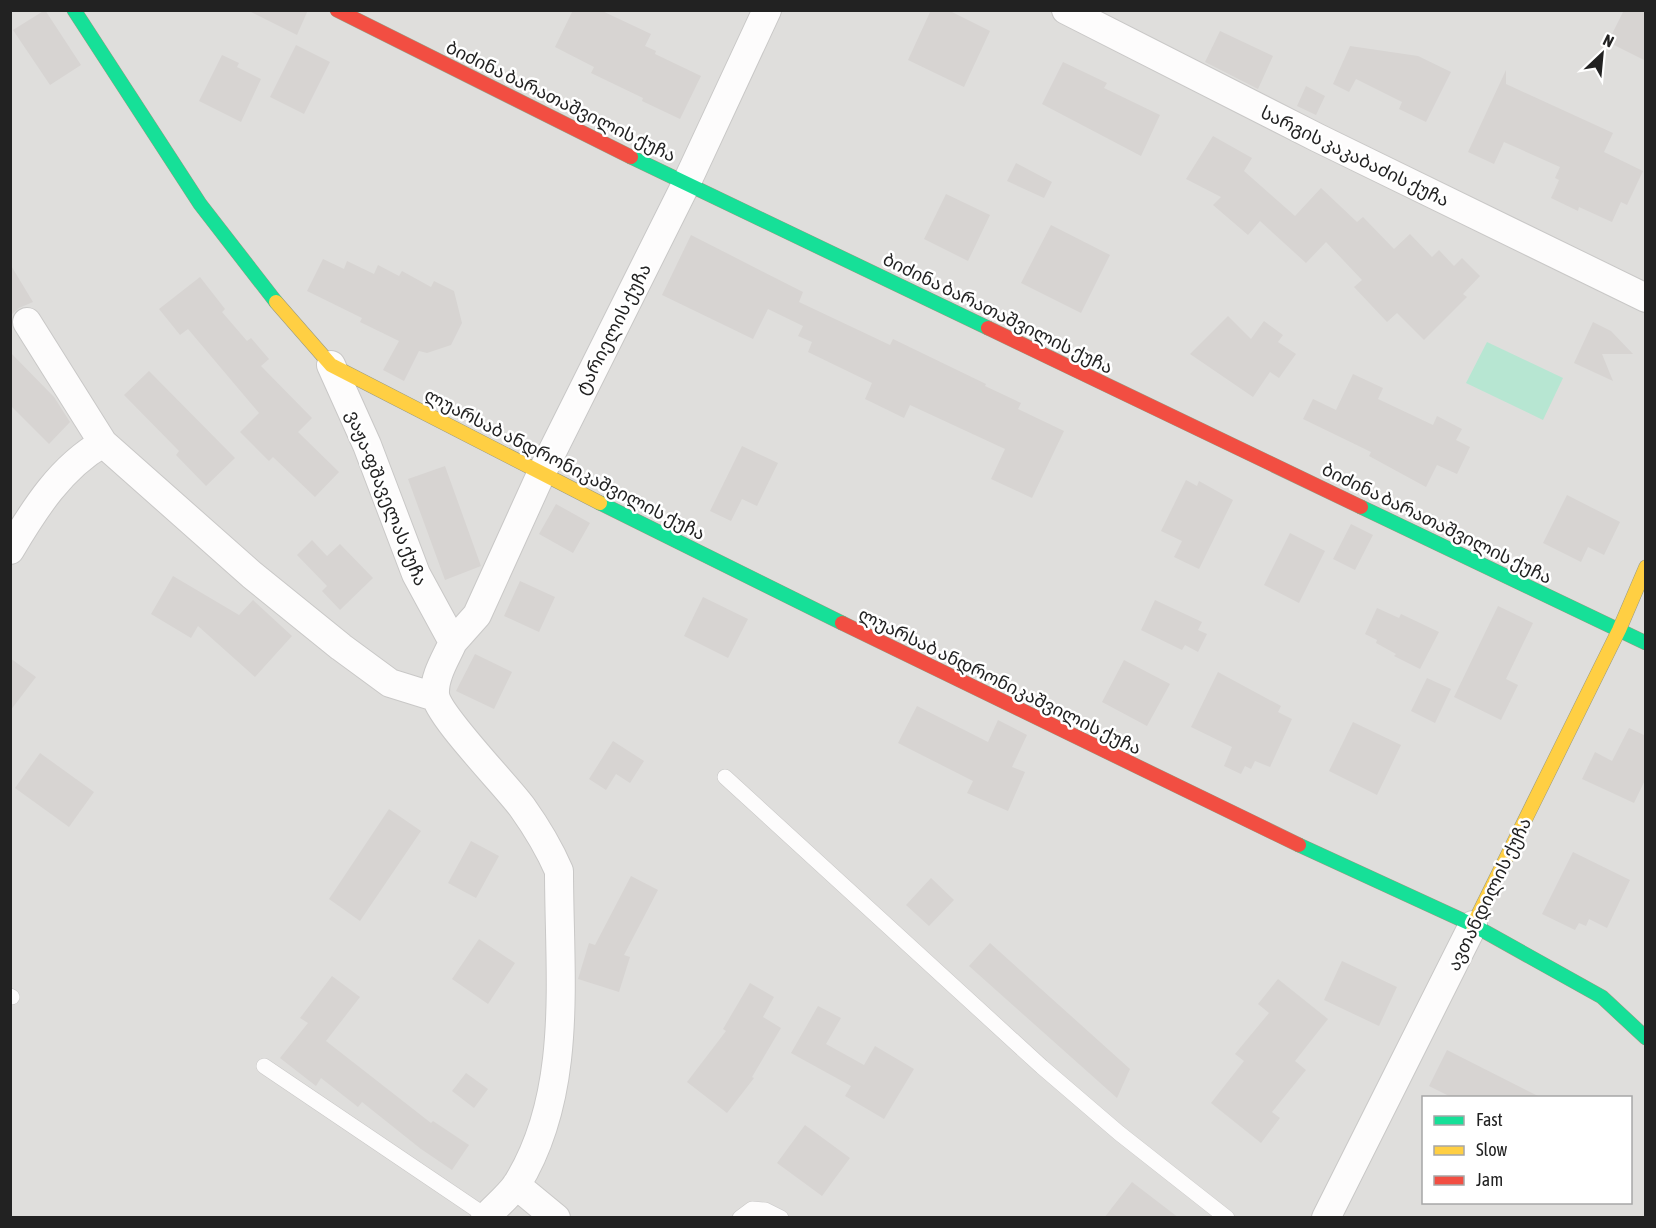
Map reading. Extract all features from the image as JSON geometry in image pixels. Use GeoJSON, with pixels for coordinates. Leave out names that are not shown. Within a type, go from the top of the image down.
{"type":"FeatureCollection","features":[{"type":"Feature","properties":{"kind":"street","name":"ვაჟა-ფშაველას ქუჩა"},"geometry":{"type":"LineString","coordinates":[[74,10],[200,204],[264,289],[331,365],[367,445],[416,574],[453,642]]}},
{"type":"Feature","properties":{"kind":"street","name":"ბიძინა ბარათაშვილის ქუჩა"},"geometry":{"type":"LineString","coordinates":[[338,10],[686,184],[1646,644]]}},
{"type":"Feature","properties":{"kind":"street","name":"ტარიელის ქუჩა"},"geometry":{"type":"LineString","coordinates":[[453,642],[477,615],[541,474],[686,184],[767,10]]}},
{"type":"Feature","properties":{"kind":"street","name":"სარგის კაკაბაძის ქუჩა"},"geometry":{"type":"LineString","coordinates":[[1066,10],[1318,138],[1646,298]]}},
{"type":"Feature","properties":{"kind":"street"},"geometry":{"type":"LineString","coordinates":[[27,322],[103,443],[252,575],[341,647],[390,683],[435,697]]}},
{"type":"Feature","properties":{"kind":"street","name":"ლუარსაბ ანდრონიკაშვილის ქუჩა"},"geometry":{"type":"LineString","coordinates":[[331,365],[541,474],[1234,816],[1473,925],[1602,998],[1646,1038]]}},
{"type":"Feature","properties":{"kind":"street"},"geometry":{"type":"LineString","coordinates":[[10,550],[43,498],[79,456],[103,443]]}},
{"type":"Feature","properties":{"kind":"street","name":"ავთანდილის ქუჩა"},"geometry":{"type":"LineString","coordinates":[[1326,1218],[1619,630],[1646,567]]}},
{"type":"Feature","properties":{"kind":"street"},"geometry":{"type":"LineString","coordinates":[[453,642],[435,683],[435,697],[447,716],[521,807],[549,847],[559,871],[559,1053],[549,1114],[516,1185],[486,1217]]}},
{"type":"Feature","properties":{"kind":"street"},"geometry":{"type":"LineString","coordinates":[[516,1185],[555,1218]]}},
{"type":"Feature","properties":{"kind":"lane"},"geometry":{"type":"LineString","coordinates":[[725,777],[1042,1067],[1119,1133],[1227,1218]]}},
{"type":"Feature","properties":{"kind":"lane"},"geometry":{"type":"LineString","coordinates":[[264,1066],[486,1217]]}},
{"type":"Feature","properties":{"kind":"lane"},"geometry":{"type":"LineString","coordinates":[[740,1218],[752,1209],[765,1210],[782,1218]]}},
{"type":"Feature","properties":{"kind":"shaded area"},"geometry":{"type":"Polygon","coordinates":[[[10,11],[1645,11],[1645,1217],[11,1217],[10,11]]]}},
{"type":"Feature","properties":{"kind":"green space"},"geometry":{"type":"Polygon","coordinates":[[[1487,342],[1563,378],[1543,420],[1466,383],[1487,342]]]}},
{"type":"Feature","properties":{"kind":"building"},"geometry":{"type":"Polygon","coordinates":[[[45,10],[81,65],[50,85],[13,30],[45,10]]]}},
{"type":"Feature","properties":{"kind":"building"},"geometry":{"type":"Polygon","coordinates":[[[247,10],[308,10],[297,35],[247,10]]]}},
{"type":"Feature","properties":{"kind":"building"},"geometry":{"type":"Polygon","coordinates":[[[573,10],[600,10],[651,34],[645,46],[656,51],[655,54],[701,76],[680,119],[591,73],[594,67],[555,47],[573,10]]]}},
{"type":"Feature","properties":{"kind":"building"},"geometry":{"type":"Polygon","coordinates":[[[931,10],[948,10],[990,31],[964,87],[908,60],[931,10]]]}},
{"type":"Feature","properties":{"kind":"building"},"geometry":{"type":"Polygon","coordinates":[[[1624,10],[1646,10],[1646,61],[1608,42],[1624,10]]]}},
{"type":"Feature","properties":{"kind":"building"},"geometry":{"type":"Polygon","coordinates":[[[1220,31],[1273,56],[1258,89],[1205,62],[1220,31]]]}},
{"type":"Feature","properties":{"kind":"building"},"geometry":{"type":"Polygon","coordinates":[[[296,45],[330,62],[304,114],[270,97],[296,45]]]}},
{"type":"Feature","properties":{"kind":"building"},"geometry":{"type":"Polygon","coordinates":[[[1350,46],[1418,56],[1451,72],[1426,122],[1399,109],[1402,102],[1356,79],[1349,92],[1333,84],[1350,46]]]}},
{"type":"Feature","properties":{"kind":"building"},"geometry":{"type":"Polygon","coordinates":[[[222,55],[239,63],[237,67],[261,79],[241,122],[199,101],[222,55]]]}},
{"type":"Feature","properties":{"kind":"building"},"geometry":{"type":"Polygon","coordinates":[[[1063,62],[1107,83],[1104,88],[1160,115],[1141,156],[1042,104],[1063,62]]]}},
{"type":"Feature","properties":{"kind":"building"},"geometry":{"type":"Polygon","coordinates":[[[1506,70],[1506,84],[1613,133],[1604,152],[1643,171],[1627,205],[1621,202],[1612,222],[1579,207],[1578,211],[1551,198],[1559,180],[1555,178],[1560,167],[1504,142],[1494,164],[1468,152],[1506,70]]]}},
{"type":"Feature","properties":{"kind":"building"},"geometry":{"type":"Polygon","coordinates":[[[1306,86],[1325,96],[1316,115],[1297,106],[1306,86]]]}},
{"type":"Feature","properties":{"kind":"building"},"geometry":{"type":"Polygon","coordinates":[[[1213,136],[1252,158],[1244,171],[1295,216],[1321,188],[1357,222],[1363,217],[1394,249],[1410,234],[1432,257],[1439,250],[1454,266],[1462,258],[1480,276],[1463,294],[1467,297],[1424,340],[1397,313],[1387,322],[1354,287],[1362,280],[1326,242],[1306,263],[1260,221],[1248,235],[1213,205],[1221,197],[1186,179],[1213,136]]]}},
{"type":"Feature","properties":{"kind":"building"},"geometry":{"type":"Polygon","coordinates":[[[1016,163],[1052,182],[1044,198],[1007,181],[1016,163]]]}},
{"type":"Feature","properties":{"kind":"building"},"geometry":{"type":"Polygon","coordinates":[[[946,194],[990,215],[968,261],[924,239],[946,194]]]}},
{"type":"Feature","properties":{"kind":"building"},"geometry":{"type":"Polygon","coordinates":[[[1051,225],[1110,255],[1081,313],[1021,283],[1051,225]]]}},
{"type":"Feature","properties":{"kind":"building"},"geometry":{"type":"Polygon","coordinates":[[[691,235],[803,292],[799,302],[890,345],[893,339],[986,384],[985,386],[1021,403],[1018,409],[1064,431],[1032,498],[991,479],[1005,449],[910,405],[904,418],[865,399],[872,383],[808,352],[812,342],[798,336],[803,326],[768,309],[753,339],[662,295],[691,235]]]}},
{"type":"Feature","properties":{"kind":"building"},"geometry":{"type":"Polygon","coordinates":[[[323,259],[344,269],[347,261],[374,274],[378,265],[399,276],[402,271],[431,287],[434,281],[454,291],[462,323],[451,345],[427,353],[419,351],[404,381],[383,370],[399,341],[360,322],[362,318],[307,291],[323,259]]]}},
{"type":"Feature","properties":{"kind":"building"},"geometry":{"type":"Polygon","coordinates":[[[10,264],[33,302],[19,308],[10,316],[10,264]]]}},
{"type":"Feature","properties":{"kind":"building"},"geometry":{"type":"Polygon","coordinates":[[[200,277],[225,309],[222,312],[247,341],[251,338],[269,359],[261,366],[312,418],[298,432],[339,472],[315,497],[273,457],[269,461],[240,432],[259,413],[188,329],[180,335],[159,309],[200,277]]]}},
{"type":"Feature","properties":{"kind":"building"},"geometry":{"type":"Polygon","coordinates":[[[1228,316],[1251,339],[1264,321],[1283,335],[1278,342],[1296,354],[1279,378],[1270,372],[1253,397],[1190,354],[1228,316]]]}},
{"type":"Feature","properties":{"kind":"building"},"geometry":{"type":"Polygon","coordinates":[[[1593,322],[1611,331],[1633,354],[1602,354],[1613,381],[1574,363],[1593,322]]]}},
{"type":"Feature","properties":{"kind":"building"},"geometry":{"type":"Polygon","coordinates":[[[10,352],[54,397],[70,422],[49,444],[10,405],[10,352]]]}},
{"type":"Feature","properties":{"kind":"building"},"geometry":{"type":"Polygon","coordinates":[[[149,371],[235,458],[206,486],[176,455],[179,451],[124,395],[149,371]]]}},
{"type":"Feature","properties":{"kind":"building"},"geometry":{"type":"Polygon","coordinates":[[[1353,374],[1383,388],[1378,399],[1433,425],[1437,416],[1462,429],[1456,440],[1470,447],[1457,474],[1437,465],[1426,487],[1369,456],[1371,452],[1303,419],[1313,399],[1336,410],[1353,374]]]}},
{"type":"Feature","properties":{"kind":"building"},"geometry":{"type":"Polygon","coordinates":[[[742,446],[778,463],[757,506],[742,499],[731,521],[710,511],[742,446]]]}},
{"type":"Feature","properties":{"kind":"building"},"geometry":{"type":"Polygon","coordinates":[[[445,466],[481,566],[445,580],[408,479],[445,466]]]}},
{"type":"Feature","properties":{"kind":"building"},"geometry":{"type":"Polygon","coordinates":[[[1186,480],[1197,486],[1199,481],[1233,500],[1199,569],[1174,557],[1182,541],[1161,531],[1186,480]]]}},
{"type":"Feature","properties":{"kind":"building"},"geometry":{"type":"Polygon","coordinates":[[[1567,495],[1620,522],[1604,555],[1588,547],[1581,562],[1543,543],[1567,495]]]}},
{"type":"Feature","properties":{"kind":"building"},"geometry":{"type":"Polygon","coordinates":[[[556,504],[590,523],[573,553],[539,534],[556,504]]]}},
{"type":"Feature","properties":{"kind":"building"},"geometry":{"type":"Polygon","coordinates":[[[1351,524],[1373,535],[1355,570],[1333,559],[1351,524]]]}},
{"type":"Feature","properties":{"kind":"building"},"geometry":{"type":"Polygon","coordinates":[[[1290,533],[1325,551],[1299,603],[1264,585],[1290,533]]]}},
{"type":"Feature","properties":{"kind":"building"},"geometry":{"type":"Polygon","coordinates":[[[312,540],[327,556],[340,544],[373,578],[340,610],[322,591],[327,586],[297,555],[312,540]]]}},
{"type":"Feature","properties":{"kind":"building"},"geometry":{"type":"Polygon","coordinates":[[[173,576],[239,615],[253,600],[292,636],[255,677],[198,626],[191,638],[151,614],[173,576]]]}},
{"type":"Feature","properties":{"kind":"building"},"geometry":{"type":"Polygon","coordinates":[[[520,581],[555,597],[539,632],[504,616],[520,581]]]}},
{"type":"Feature","properties":{"kind":"building"},"geometry":{"type":"Polygon","coordinates":[[[703,597],[748,619],[728,658],[684,636],[703,597]]]}},
{"type":"Feature","properties":{"kind":"building"},"geometry":{"type":"Polygon","coordinates":[[[1155,600],[1202,622],[1198,630],[1207,634],[1198,652],[1185,645],[1182,650],[1141,630],[1155,600]]]}},
{"type":"Feature","properties":{"kind":"building"},"geometry":{"type":"Polygon","coordinates":[[[1498,606],[1533,623],[1506,679],[1518,685],[1501,720],[1454,697],[1498,606]]]}},
{"type":"Feature","properties":{"kind":"building"},"geometry":{"type":"Polygon","coordinates":[[[1377,608],[1399,618],[1401,614],[1439,632],[1420,669],[1394,656],[1396,654],[1365,634],[1377,608]]]}},
{"type":"Feature","properties":{"kind":"building"},"geometry":{"type":"Polygon","coordinates":[[[475,654],[512,672],[494,709],[456,691],[475,654]]]}},
{"type":"Feature","properties":{"kind":"building"},"geometry":{"type":"Polygon","coordinates":[[[10,658],[36,677],[10,711],[10,658]]]}},
{"type":"Feature","properties":{"kind":"building"},"geometry":{"type":"Polygon","coordinates":[[[1124,660],[1170,684],[1147,726],[1102,702],[1124,660]]]}},
{"type":"Feature","properties":{"kind":"building"},"geometry":{"type":"Polygon","coordinates":[[[1218,672],[1281,706],[1278,712],[1292,719],[1270,767],[1255,761],[1251,769],[1245,766],[1241,774],[1224,766],[1232,747],[1191,727],[1218,672]]]}},
{"type":"Feature","properties":{"kind":"building"},"geometry":{"type":"Polygon","coordinates":[[[1427,678],[1451,689],[1435,723],[1411,711],[1427,678]]]}},
{"type":"Feature","properties":{"kind":"building"},"geometry":{"type":"Polygon","coordinates":[[[917,706],[988,742],[998,720],[1027,735],[1012,767],[1025,772],[1008,811],[967,793],[973,781],[898,743],[917,706]]]}},
{"type":"Feature","properties":{"kind":"building"},"geometry":{"type":"Polygon","coordinates":[[[1353,722],[1401,745],[1377,795],[1329,771],[1353,722]]]}},
{"type":"Feature","properties":{"kind":"building"},"geometry":{"type":"Polygon","coordinates":[[[1629,728],[1646,736],[1646,778],[1634,803],[1582,779],[1595,752],[1612,761],[1629,728]]]}},
{"type":"Feature","properties":{"kind":"building"},"geometry":{"type":"Polygon","coordinates":[[[613,741],[644,761],[630,783],[616,774],[606,790],[589,779],[613,741]]]}},
{"type":"Feature","properties":{"kind":"building"},"geometry":{"type":"Polygon","coordinates":[[[40,753],[94,792],[69,827],[15,788],[40,753]]]}},
{"type":"Feature","properties":{"kind":"building"},"geometry":{"type":"Polygon","coordinates":[[[389,809],[421,831],[360,921],[329,899],[389,809]]]}},
{"type":"Feature","properties":{"kind":"building"},"geometry":{"type":"Polygon","coordinates":[[[471,841],[499,856],[476,898],[448,883],[471,841]]]}},
{"type":"Feature","properties":{"kind":"building"},"geometry":{"type":"Polygon","coordinates":[[[1573,852],[1630,880],[1607,928],[1589,919],[1586,926],[1579,923],[1575,930],[1542,914],[1573,852]]]}},
{"type":"Feature","properties":{"kind":"building"},"geometry":{"type":"Polygon","coordinates":[[[631,876],[658,890],[624,955],[630,957],[619,992],[578,979],[589,943],[595,945],[631,876]]]}},
{"type":"Feature","properties":{"kind":"building"},"geometry":{"type":"Polygon","coordinates":[[[931,878],[954,900],[929,926],[906,905],[931,878]]]}},
{"type":"Feature","properties":{"kind":"building"},"geometry":{"type":"Polygon","coordinates":[[[479,939],[515,963],[488,1004],[452,979],[479,939]]]}},
{"type":"Feature","properties":{"kind":"building"},"geometry":{"type":"Polygon","coordinates":[[[990,943],[1130,1069],[1117,1098],[969,966],[990,943]]]}},
{"type":"Feature","properties":{"kind":"building"},"geometry":{"type":"Polygon","coordinates":[[[1342,961],[1397,987],[1379,1026],[1324,1000],[1342,961]]]}},
{"type":"Feature","properties":{"kind":"building"},"geometry":{"type":"Polygon","coordinates":[[[332,976],[360,997],[326,1041],[431,1123],[433,1121],[469,1145],[452,1170],[421,1149],[362,1102],[358,1107],[321,1078],[316,1086],[280,1058],[308,1023],[300,1018],[332,976]]]}},
{"type":"Feature","properties":{"kind":"building"},"geometry":{"type":"Polygon","coordinates":[[[1278,979],[1328,1019],[1295,1061],[1306,1070],[1272,1112],[1280,1118],[1261,1143],[1211,1103],[1244,1061],[1235,1054],[1269,1013],[1258,1004],[1278,979]]]}},
{"type":"Feature","properties":{"kind":"building"},"geometry":{"type":"Polygon","coordinates":[[[750,983],[774,997],[763,1017],[781,1028],[752,1077],[754,1078],[727,1113],[687,1082],[726,1031],[723,1029],[750,983]]]}},
{"type":"Feature","properties":{"kind":"building"},"geometry":{"type":"Polygon","coordinates":[[[818,1006],[841,1018],[826,1044],[864,1065],[875,1046],[914,1069],[884,1119],[845,1096],[851,1086],[791,1053],[818,1006]]]}},
{"type":"Feature","properties":{"kind":"building"},"geometry":{"type":"Polygon","coordinates":[[[1447,1050],[1538,1096],[1449,1096],[1429,1086],[1447,1050]]]}},
{"type":"Feature","properties":{"kind":"building"},"geometry":{"type":"Polygon","coordinates":[[[466,1073],[488,1089],[474,1108],[452,1091],[466,1073]]]}},
{"type":"Feature","properties":{"kind":"building"},"geometry":{"type":"Polygon","coordinates":[[[805,1125],[850,1158],[822,1196],[777,1163],[805,1125]]]}},
{"type":"Feature","properties":{"kind":"building"},"geometry":{"type":"Polygon","coordinates":[[[1132,1182],[1179,1218],[1104,1218],[1132,1182]]]}},
{"type":"Feature","properties":{"kind":"traffic: fast"},"geometry":{"type":"LineString","coordinates":[[74,10],[200,204],[276,302]]}},
{"type":"Feature","properties":{"kind":"traffic: fast"},"geometry":{"type":"LineString","coordinates":[[631,157],[988,328]]}},
{"type":"Feature","properties":{"kind":"traffic: fast"},"geometry":{"type":"LineString","coordinates":[[600,503],[842,623]]}},
{"type":"Feature","properties":{"kind":"traffic: fast"},"geometry":{"type":"LineString","coordinates":[[1361,507],[1646,643]]}},
{"type":"Feature","properties":{"kind":"traffic: fast"},"geometry":{"type":"LineString","coordinates":[[1299,845],[1473,925],[1602,997],[1646,1038]]}},
{"type":"Feature","properties":{"kind":"traffic: slow"},"geometry":{"type":"LineString","coordinates":[[276,302],[331,365],[600,503]]}},
{"type":"Feature","properties":{"kind":"traffic: slow"},"geometry":{"type":"LineString","coordinates":[[1473,925],[1619,630],[1646,567]]}},
{"type":"Feature","properties":{"kind":"traffic: jam"},"geometry":{"type":"LineString","coordinates":[[337,10],[631,157]]}},
{"type":"Feature","properties":{"kind":"traffic: jam"},"geometry":{"type":"LineString","coordinates":[[988,328],[1361,507]]}},
{"type":"Feature","properties":{"kind":"traffic: jam"},"geometry":{"type":"LineString","coordinates":[[842,623],[1299,845]]}}]}
